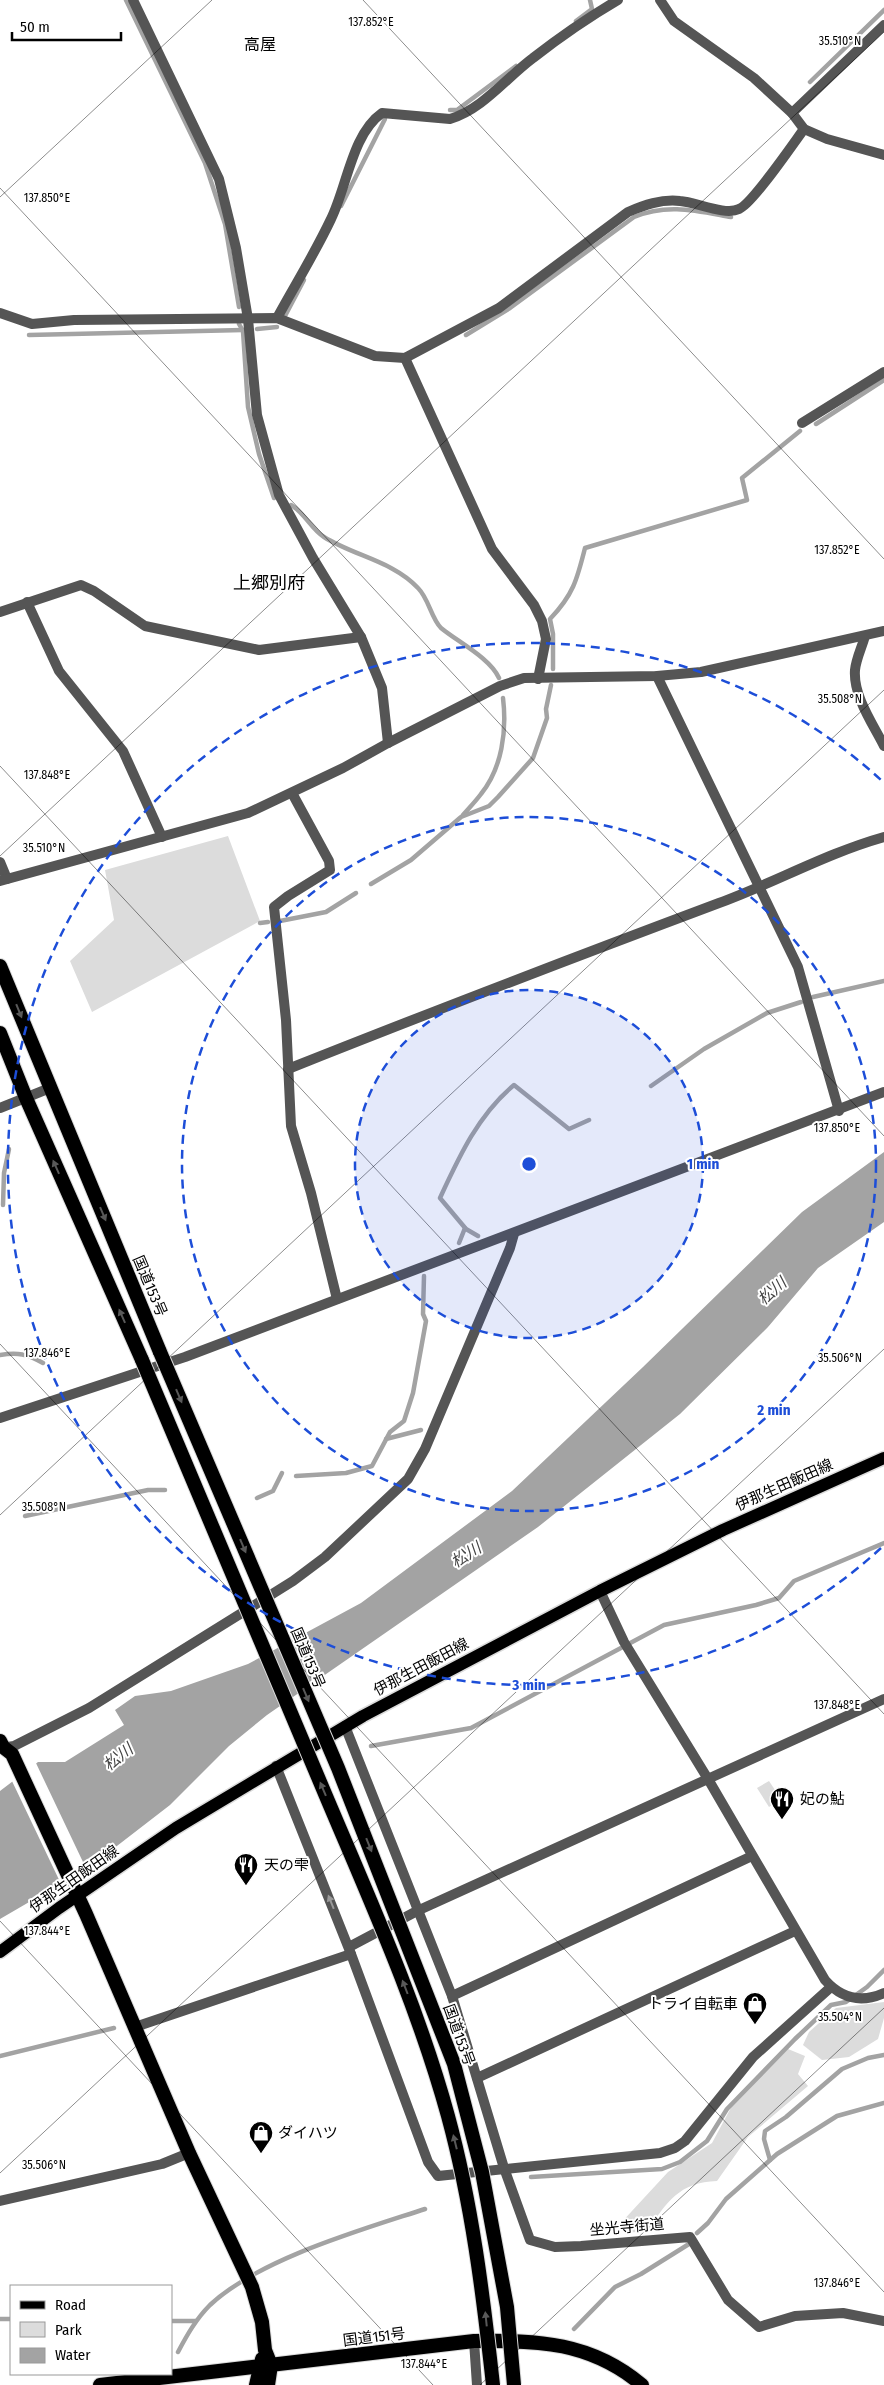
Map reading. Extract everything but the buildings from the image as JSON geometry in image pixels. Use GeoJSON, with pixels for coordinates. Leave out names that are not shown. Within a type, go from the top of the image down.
{"type":"FeatureCollection","features":[{"type":"Feature","properties":{"kind":"highway","name":"国道153号"},"geometry":{"type":"LineString","coordinates":[[0,966],[160,1352],[338,1768],[454,2064],[482,2172],[507,2307],[514,2385]]}},
{"type":"Feature","properties":{"kind":"highway"},"geometry":{"type":"LineString","coordinates":[[0,1033],[26,1098],[142,1360],[373,1906],[431,2060],[448,2114],[473,2226],[482,2283],[493,2385]]}},
{"type":"Feature","properties":{"kind":"highway"},"geometry":{"type":"LineString","coordinates":[[4,1748],[77,1895],[189,2153],[248,2278],[262,2322],[268,2385]]}},
{"type":"Feature","properties":{"kind":"highway","name":"国道151号"},"geometry":{"type":"LineString","coordinates":[[100,2385],[474,2341],[528,2340],[581,2350],[619,2368],[642,2385]]}},
{"type":"Feature","properties":{"kind":"highway"},"geometry":{"type":"LineString","coordinates":[[256,2385],[265,2366]]}},
{"type":"Feature","properties":{"kind":"main road","name":"伊那生田飯田線"},"geometry":{"type":"LineString","coordinates":[[0,1952],[77,1895],[176,1828],[276,1766],[346,1726],[600,1592],[723,1530],[884,1458]]}},
{"type":"Feature","properties":{"kind":"street"},"geometry":{"type":"LineString","coordinates":[[134,0],[219,179],[236,248],[248,319],[257,414],[278,495],[313,558],[361,637],[382,688],[388,743]]}},
{"type":"Feature","properties":{"kind":"street"},"geometry":{"type":"LineString","coordinates":[[277,318],[332,218],[357,149],[373,119],[382,113],[450,119],[457,117],[480,103],[532,58],[594,14],[618,0]]}},
{"type":"Feature","properties":{"kind":"street"},"geometry":{"type":"LineString","coordinates":[[660,0],[674,21],[754,78],[792,113],[804,129],[827,139],[884,155]]}},
{"type":"Feature","properties":{"kind":"street"},"geometry":{"type":"LineString","coordinates":[[792,113],[884,25]]}},
{"type":"Feature","properties":{"kind":"street"},"geometry":{"type":"LineString","coordinates":[[0,313],[32,324],[74,320],[277,318],[375,356],[405,358],[499,308],[628,212],[643,205],[679,200],[727,211],[738,210],[750,200],[804,129]]}},
{"type":"Feature","properties":{"kind":"street"},"geometry":{"type":"LineString","coordinates":[[405,358],[492,549],[534,605],[542,621],[546,639],[538,678]]}},
{"type":"Feature","properties":{"kind":"street"},"geometry":{"type":"LineString","coordinates":[[802,423],[884,372]]}},
{"type":"Feature","properties":{"kind":"street"},"geometry":{"type":"LineString","coordinates":[[0,612],[81,585],[94,590],[145,626],[259,650],[361,637]]}},
{"type":"Feature","properties":{"kind":"street"},"geometry":{"type":"LineString","coordinates":[[27,602],[58,671],[124,751],[162,837]]}},
{"type":"Feature","properties":{"kind":"street"},"geometry":{"type":"LineString","coordinates":[[0,862],[2,880],[248,813],[292,793],[500,686],[524,678],[657,676],[701,672],[884,631]]}},
{"type":"Feature","properties":{"kind":"street"},"geometry":{"type":"LineString","coordinates":[[864,636],[855,670],[856,682],[862,701],[884,746]]}},
{"type":"Feature","properties":{"kind":"street"},"geometry":{"type":"LineString","coordinates":[[657,676],[798,968],[839,1111]]}},
{"type":"Feature","properties":{"kind":"street"},"geometry":{"type":"LineString","coordinates":[[292,793],[330,861],[330,870],[274,906],[282,975],[291,1126],[311,1193],[337,1299]]}},
{"type":"Feature","properties":{"kind":"street"},"geometry":{"type":"LineString","coordinates":[[288,1069],[462,1000],[759,888],[862,843],[884,838]]}},
{"type":"Feature","properties":{"kind":"street"},"geometry":{"type":"LineString","coordinates":[[0,1108],[50,1088]]}},
{"type":"Feature","properties":{"kind":"street"},"geometry":{"type":"LineString","coordinates":[[0,1418],[185,1357],[839,1111],[884,1092]]}},
{"type":"Feature","properties":{"kind":"street"},"geometry":{"type":"LineString","coordinates":[[4,1748],[14,1746],[89,1708],[281,1590],[325,1557],[408,1479],[425,1449],[510,1248],[514,1234]]}},
{"type":"Feature","properties":{"kind":"street"},"geometry":{"type":"LineString","coordinates":[[600,1592],[626,1646],[708,1779],[795,1931],[831,1987],[846,1996],[862,2000],[872,1999],[884,1994]]}},
{"type":"Feature","properties":{"kind":"street"},"geometry":{"type":"LineString","coordinates":[[135,2027],[350,1950],[417,1912],[884,1699]]}},
{"type":"Feature","properties":{"kind":"street"},"geometry":{"type":"LineString","coordinates":[[346,1726],[417,1912],[452,1996],[504,2168]]}},
{"type":"Feature","properties":{"kind":"street"},"geometry":{"type":"LineString","coordinates":[[276,1766],[350,1950],[428,2162],[438,2176],[652,2154],[675,2148],[684,2141],[752,2057],[831,1987]]}},
{"type":"Feature","properties":{"kind":"street"},"geometry":{"type":"LineString","coordinates":[[452,1996],[752,1856]]}},
{"type":"Feature","properties":{"kind":"street"},"geometry":{"type":"LineString","coordinates":[[477,2078],[795,1931]]}},
{"type":"Feature","properties":{"kind":"street"},"geometry":{"type":"LineString","coordinates":[[0,2201],[162,2164],[189,2153]]}},
{"type":"Feature","properties":{"kind":"street","name":"坐光寺街道"},"geometry":{"type":"LineString","coordinates":[[504,2168],[530,2240],[555,2247],[690,2237],[728,2300],[759,2327],[795,2316],[833,2314],[884,2321]]}},
{"type":"Feature","properties":{"kind":"street"},"geometry":{"type":"LineString","coordinates":[[474,2341],[477,2385]]}},
{"type":"Feature","properties":{"kind":"green space"},"geometry":{"type":"Polygon","coordinates":[[[228,836],[260,921],[92,1012],[70,961],[114,920],[105,870],[228,836]]]}},
{"type":"Feature","properties":{"kind":"green space"},"geometry":{"type":"Polygon","coordinates":[[[769,1781],[781,1799],[769,1807],[757,1788],[769,1781]]]}},
{"type":"Feature","properties":{"kind":"green space"},"geometry":{"type":"Polygon","coordinates":[[[884,2002],[884,2018],[878,2039],[849,2057],[822,2060],[803,2045],[809,2032],[836,2008],[884,2002]]]}},
{"type":"Feature","properties":{"kind":"green space"},"geometry":{"type":"Polygon","coordinates":[[[788,2049],[805,2056],[798,2074],[808,2086],[748,2137],[717,2181],[693,2185],[675,2195],[661,2211],[648,2231],[625,2233],[619,2225],[668,2172],[712,2143],[734,2102],[788,2049]]]}},
{"type":"Feature","properties":{"kind":"water","name":"松川"},"geometry":{"type":"Polygon","coordinates":[[[884,1152],[884,1222],[818,1268],[768,1327],[680,1414],[538,1527],[267,1715],[229,1746],[170,1805],[91,1866],[0,1919],[0,1791],[38,1762],[65,1762],[124,1725],[115,1710],[135,1696],[171,1691],[248,1664],[361,1603],[512,1491],[802,1212],[884,1152]]]}},
{"type":"Feature","properties":{"kind":"pier"},"geometry":{"type":"Polygon","coordinates":[[[35,1761],[83,1862],[90,1864],[92,1868],[62,1886],[11,1779],[35,1761]]]}},
{"type":"Feature","properties":{"kind":"waterway"},"geometry":{"type":"LineString","coordinates":[[126,0],[205,163],[225,224],[239,307]]}},
{"type":"Feature","properties":{"kind":"waterway"},"geometry":{"type":"LineString","coordinates":[[576,21],[592,9],[590,0]]}},
{"type":"Feature","properties":{"kind":"waterway"},"geometry":{"type":"LineString","coordinates":[[810,82],[884,10]]}},
{"type":"Feature","properties":{"kind":"waterway"},"geometry":{"type":"LineString","coordinates":[[450,110],[457,110],[516,66]]}},
{"type":"Feature","properties":{"kind":"waterway"},"geometry":{"type":"LineString","coordinates":[[341,206],[385,119]]}},
{"type":"Feature","properties":{"kind":"waterway"},"geometry":{"type":"LineString","coordinates":[[466,335],[510,308],[634,217],[658,210],[670,209],[731,217]]}},
{"type":"Feature","properties":{"kind":"waterway"},"geometry":{"type":"LineString","coordinates":[[285,316],[304,280]]}},
{"type":"Feature","properties":{"kind":"waterway"},"geometry":{"type":"LineString","coordinates":[[239,324],[243,331],[248,407],[259,454],[274,498]]}},
{"type":"Feature","properties":{"kind":"waterway"},"geometry":{"type":"LineString","coordinates":[[257,329],[277,327]]}},
{"type":"Feature","properties":{"kind":"waterway"},"geometry":{"type":"LineString","coordinates":[[29,335],[243,330]]}},
{"type":"Feature","properties":{"kind":"waterway"},"geometry":{"type":"LineString","coordinates":[[816,424],[884,380]]}},
{"type":"Feature","properties":{"kind":"waterway"},"geometry":{"type":"LineString","coordinates":[[553,669],[553,634],[550,619],[564,602],[573,586],[585,548],[747,500],[742,478],[800,431]]}},
{"type":"Feature","properties":{"kind":"waterway"},"geometry":{"type":"LineString","coordinates":[[291,505],[324,537],[385,565],[408,579],[422,592],[441,628],[481,657],[489,664],[499,678]]}},
{"type":"Feature","properties":{"kind":"waterway"},"geometry":{"type":"LineString","coordinates":[[371,884],[411,860],[461,817],[489,806],[498,797],[533,758],[547,718],[546,709],[551,685]]}},
{"type":"Feature","properties":{"kind":"waterway"},"geometry":{"type":"LineString","coordinates":[[463,815],[479,797],[494,773],[503,736],[503,698]]}},
{"type":"Feature","properties":{"kind":"waterway"},"geometry":{"type":"LineString","coordinates":[[280,921],[326,912],[356,893]]}},
{"type":"Feature","properties":{"kind":"waterway"},"geometry":{"type":"LineString","coordinates":[[260,923],[268,922]]}},
{"type":"Feature","properties":{"kind":"waterway"},"geometry":{"type":"LineString","coordinates":[[813,997],[884,981]]}},
{"type":"Feature","properties":{"kind":"waterway"},"geometry":{"type":"LineString","coordinates":[[651,1086],[704,1049],[767,1013],[801,1002]]}},
{"type":"Feature","properties":{"kind":"waterway"},"geometry":{"type":"LineString","coordinates":[[478,1236],[466,1229],[440,1198],[471,1137],[501,1097],[514,1085],[569,1129],[589,1120]]}},
{"type":"Feature","properties":{"kind":"waterway"},"geometry":{"type":"LineString","coordinates":[[3,1205],[4,1173],[9,1149]]}},
{"type":"Feature","properties":{"kind":"waterway"},"geometry":{"type":"LineString","coordinates":[[459,1243],[465,1228]]}},
{"type":"Feature","properties":{"kind":"waterway"},"geometry":{"type":"LineString","coordinates":[[296,1476],[346,1473],[372,1466],[390,1432],[404,1421],[413,1393],[426,1321],[423,1314],[424,1276]]}},
{"type":"Feature","properties":{"kind":"waterway"},"geometry":{"type":"LineString","coordinates":[[0,1355],[22,1354],[43,1363]]}},
{"type":"Feature","properties":{"kind":"waterway"},"geometry":{"type":"LineString","coordinates":[[386,1439],[421,1430]]}},
{"type":"Feature","properties":{"kind":"waterway"},"geometry":{"type":"LineString","coordinates":[[257,1498],[273,1491],[282,1473]]}},
{"type":"Feature","properties":{"kind":"waterway"},"geometry":{"type":"LineString","coordinates":[[25,1516],[148,1490],[165,1490]]}},
{"type":"Feature","properties":{"kind":"waterway"},"geometry":{"type":"LineString","coordinates":[[371,1746],[471,1728],[664,1625],[756,1605],[779,1598],[794,1581],[884,1543]]}},
{"type":"Feature","properties":{"kind":"waterway"},"geometry":{"type":"LineString","coordinates":[[531,2177],[662,2169],[680,2162],[707,2141],[727,2109],[831,2005],[846,2002],[867,1987],[884,1970]]}},
{"type":"Feature","properties":{"kind":"waterway"},"geometry":{"type":"LineString","coordinates":[[0,2056],[114,2028]]}},
{"type":"Feature","properties":{"kind":"waterway"},"geometry":{"type":"LineString","coordinates":[[770,2160],[764,2139],[765,2131],[786,2117],[842,2069],[868,2058],[884,2055]]}},
{"type":"Feature","properties":{"kind":"waterway"},"geometry":{"type":"LineString","coordinates":[[697,2233],[708,2223],[726,2199],[777,2154],[837,2116],[884,2103]]}},
{"type":"Feature","properties":{"kind":"waterway"},"geometry":{"type":"LineString","coordinates":[[178,2352],[188,2333],[205,2310],[231,2289],[255,2274],[283,2260],[342,2236],[425,2209]]}},
{"type":"Feature","properties":{"kind":"waterway"},"geometry":{"type":"LineString","coordinates":[[574,2329],[615,2287],[641,2274],[689,2244]]}},
{"type":"Feature","properties":{"kind":"waterway"},"geometry":{"type":"LineString","coordinates":[[0,2319],[10,2319]]}},
{"type":"Feature","properties":{"kind":"waterway"},"geometry":{"type":"LineString","coordinates":[[172,2321],[196,2321]]}},
{"type":"Feature","properties":{"kind":"place","name":"妃の鮎"},"geometry":{"type":"Point","coordinates":[782,1820]}},
{"type":"Feature","properties":{"kind":"place","name":"天の雫"},"geometry":{"type":"Point","coordinates":[246,1886]}},
{"type":"Feature","properties":{"kind":"place","name":"トライ自転車"},"geometry":{"type":"Point","coordinates":[755,2025]}},
{"type":"Feature","properties":{"kind":"place","name":"ダイハツ"},"geometry":{"type":"Point","coordinates":[261,2154]}},
{"type":"Feature","properties":{"kind":"district","name":"高屋"},"geometry":{"type":"Point","coordinates":[260,44]}},
{"type":"Feature","properties":{"kind":"district","name":"上郷別府"},"geometry":{"type":"Point","coordinates":[269,583]}}]}
